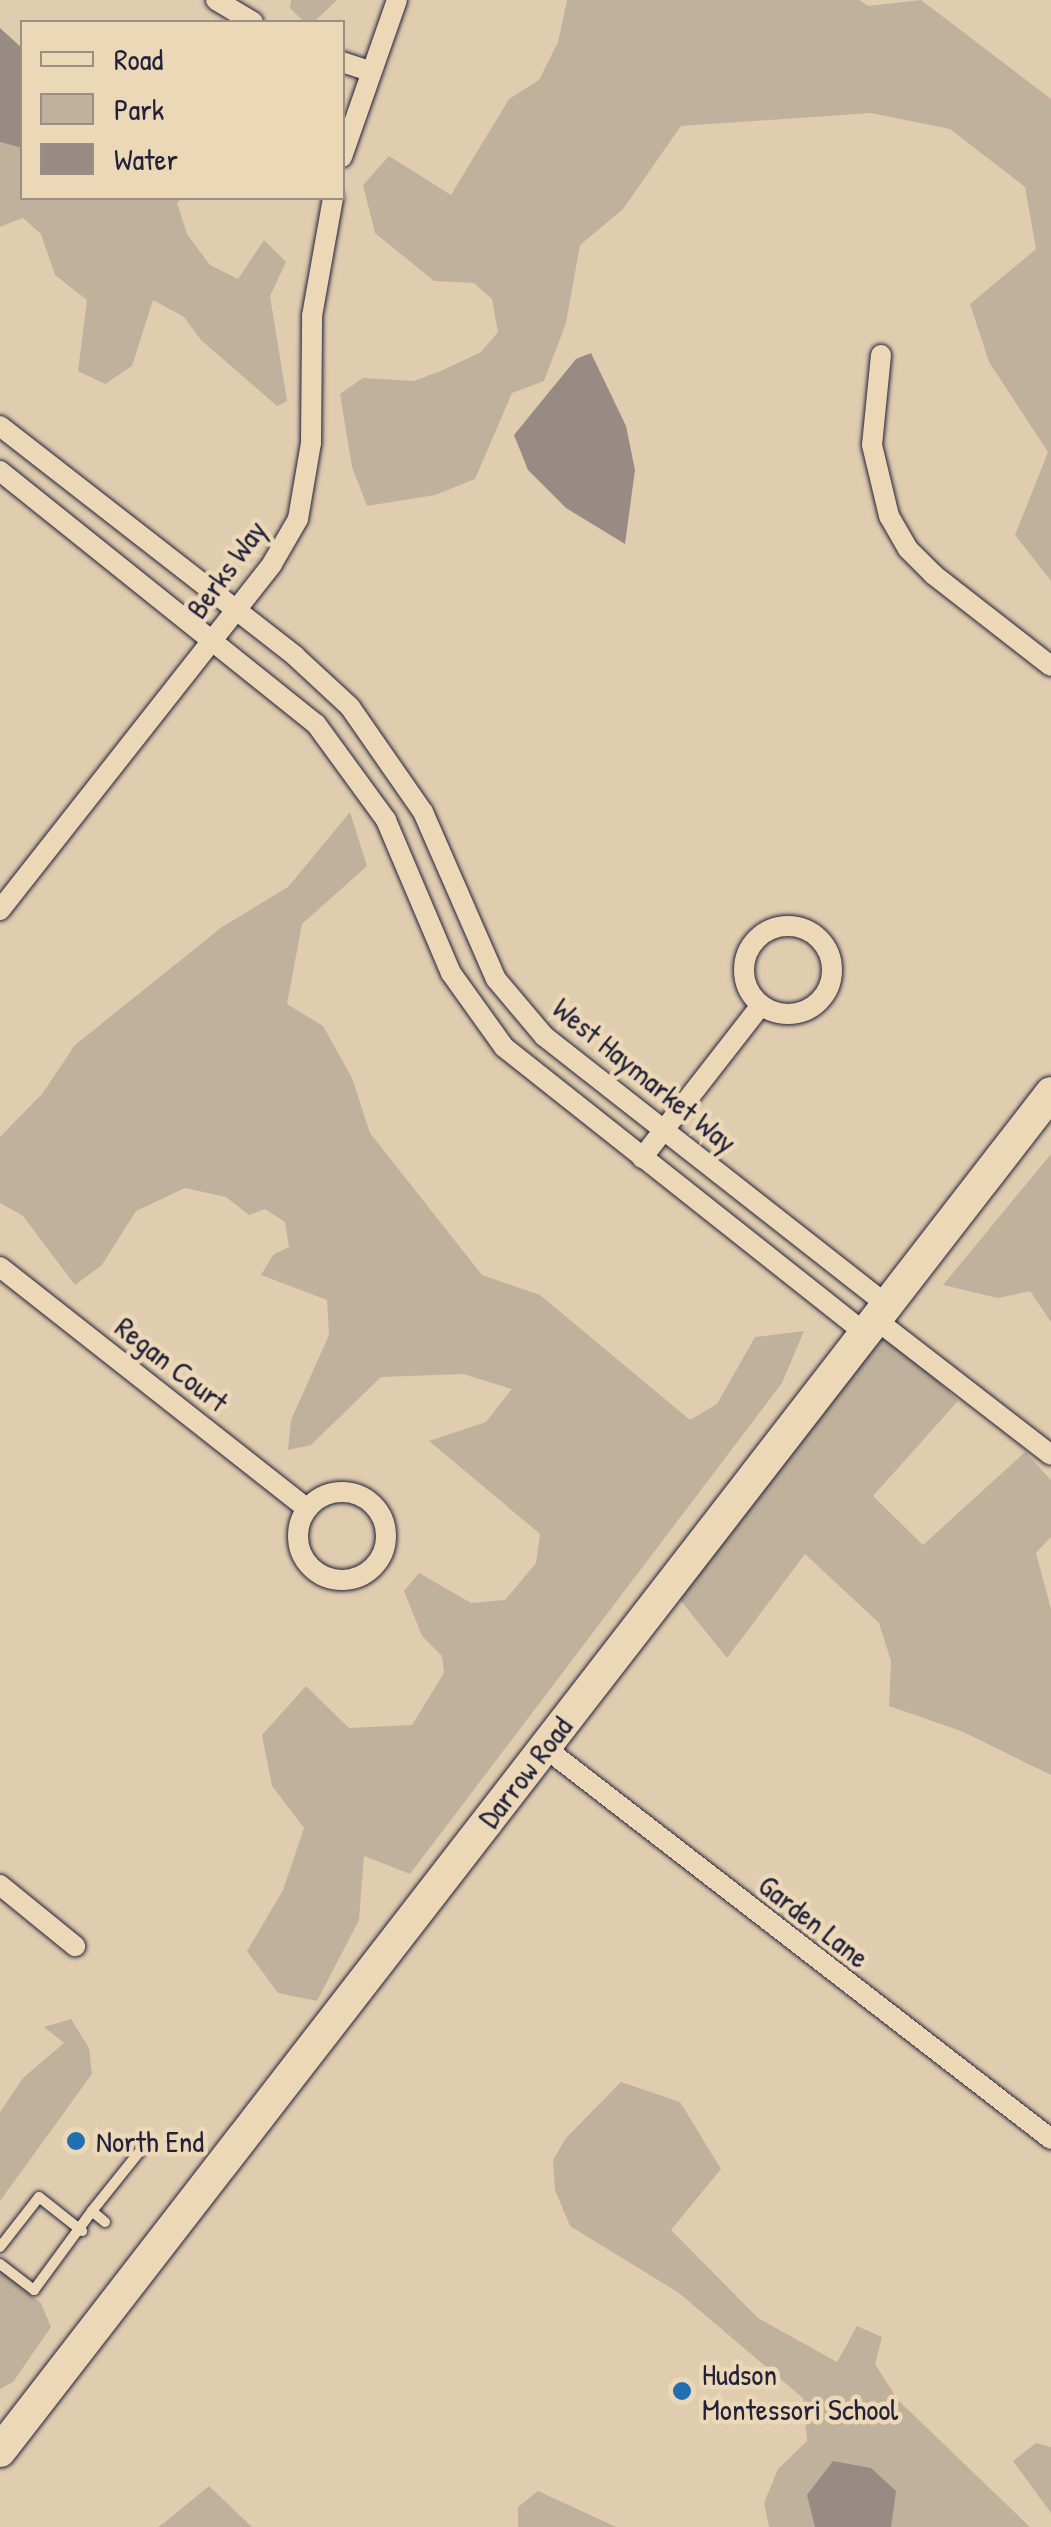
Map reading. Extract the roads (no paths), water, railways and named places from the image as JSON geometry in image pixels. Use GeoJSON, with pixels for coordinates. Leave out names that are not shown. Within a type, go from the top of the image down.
{"type":"FeatureCollection","features":[{"type":"Feature","properties":{"kind":"main road","name":"Darrow Road"},"geometry":{"type":"LineString","coordinates":[[0,2452],[544,1747],[879,1321],[1051,1092]]}},
{"type":"Feature","properties":{"kind":"street"},"geometry":{"type":"LineString","coordinates":[[216,0],[249,20]]}},
{"type":"Feature","properties":{"kind":"street"},"geometry":{"type":"LineString","coordinates":[[345,148],[397,0]]}},
{"type":"Feature","properties":{"kind":"street"},"geometry":{"type":"LineString","coordinates":[[345,63],[369,72]]}},
{"type":"Feature","properties":{"kind":"street","name":"Berks Way"},"geometry":{"type":"LineString","coordinates":[[0,910],[235,611],[298,519],[312,443],[312,316],[333,200]]}},
{"type":"Feature","properties":{"kind":"street"},"geometry":{"type":"LineString","coordinates":[[881,355],[872,445],[889,516],[908,549],[934,575],[1051,666]]}},
{"type":"Feature","properties":{"kind":"street","name":"West Haymarket Way"},"geometry":{"type":"LineString","coordinates":[[0,426],[326,683],[385,751],[423,812],[478,947],[512,1003],[879,1321]]}},
{"type":"Feature","properties":{"kind":"street"},"geometry":{"type":"LineString","coordinates":[[0,471],[316,724],[367,788],[445,962],[484,1025],[523,1066],[642,1158],[879,1321],[1051,1455]]}},
{"type":"Feature","properties":{"kind":"street"},"geometry":{"type":"LineString","coordinates":[[794,926],[815,935],[829,953],[832,976],[823,997],[805,1011],[782,1014],[760,1005],[745,975],[752,942],[771,928],[794,926]]}},
{"type":"Feature","properties":{"kind":"street"},"geometry":{"type":"LineString","coordinates":[[642,1158],[760,1005]]}},
{"type":"Feature","properties":{"kind":"street","name":"Regan Court"},"geometry":{"type":"LineString","coordinates":[[0,1267],[306,1508]]}},
{"type":"Feature","properties":{"kind":"street"},"geometry":{"type":"LineString","coordinates":[[348,1492],[370,1500],[384,1519],[387,1542],[378,1564],[347,1580],[314,1572],[300,1553],[297,1530],[306,1508],[325,1494],[348,1492]]}},
{"type":"Feature","properties":{"kind":"street","name":"Garden Lane"},"geometry":{"type":"LineString","coordinates":[[544,1747],[1051,2139]]}},
{"type":"Feature","properties":{"kind":"street"},"geometry":{"type":"LineString","coordinates":[[0,1885],[76,1946]]}},
{"type":"Feature","properties":{"kind":"lane"},"geometry":{"type":"LineString","coordinates":[[0,2264],[34,2290],[140,2151]]}},
{"type":"Feature","properties":{"kind":"lane"},"geometry":{"type":"LineString","coordinates":[[0,2247],[40,2197],[82,2230]]}},
{"type":"Feature","properties":{"kind":"lane"},"geometry":{"type":"LineString","coordinates":[[92,2212],[105,2222]]}},
{"type":"Feature","properties":{"kind":"water"},"geometry":{"type":"Polygon","coordinates":[[[0,28],[20,46],[20,147],[0,142],[0,28]]]}},
{"type":"Feature","properties":{"kind":"water"},"geometry":{"type":"Polygon","coordinates":[[[591,353],[626,426],[635,470],[625,544],[566,508],[528,470],[514,435],[576,359],[591,353]]]}},
{"type":"Feature","properties":{"kind":"water"},"geometry":{"type":"Polygon","coordinates":[[[833,2461],[871,2468],[896,2491],[891,2527],[815,2527],[807,2495],[833,2461]]]}},
{"type":"Feature","properties":{"kind":"place","name":"North End"},"geometry":{"type":"Point","coordinates":[76,2141]}},
{"type":"Feature","properties":{"kind":"place","name":"Hudson Montessori School"},"geometry":{"type":"Point","coordinates":[682,2391]}}]}
